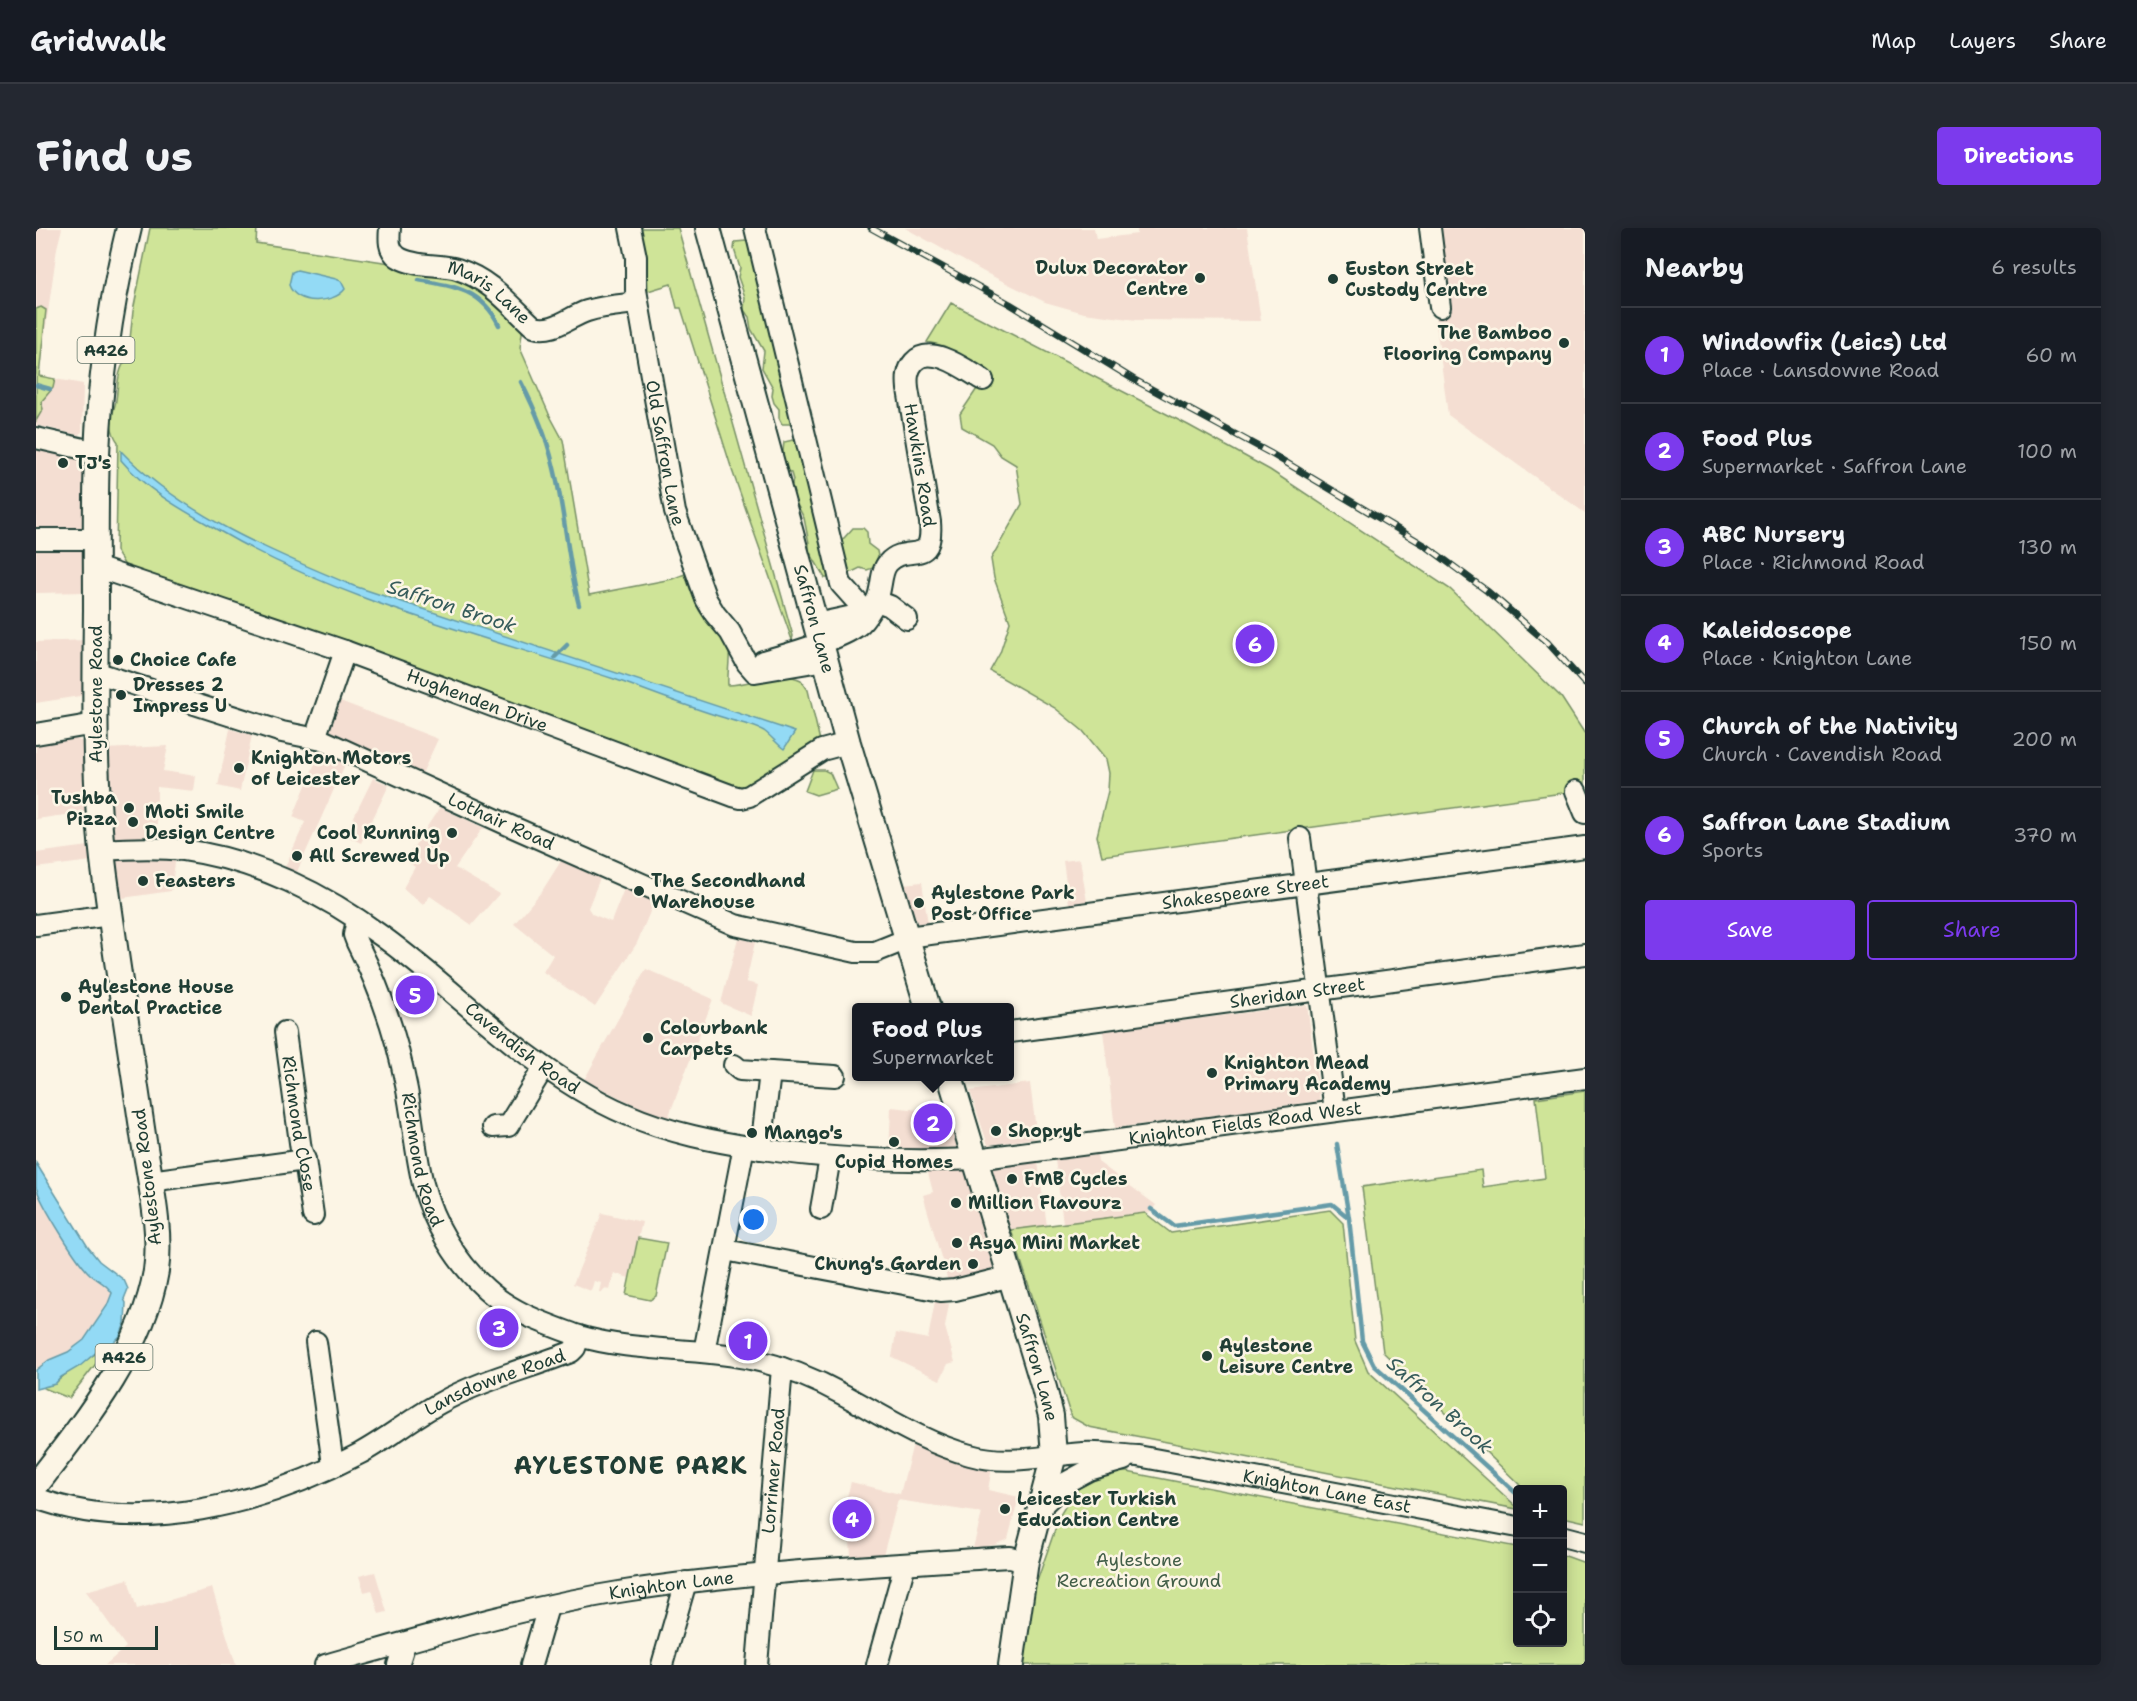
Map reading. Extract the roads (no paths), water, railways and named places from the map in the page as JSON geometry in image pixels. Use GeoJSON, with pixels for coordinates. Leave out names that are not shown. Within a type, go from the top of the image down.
{"type":"FeatureCollection","features":[{"type":"Feature","properties":{"kind":"main road","name":"Aylestone Road"},"geometry":{"type":"LineString","coordinates":[[36,1485],[78,1431],[131,1347],[147,1309],[156,1268],[157,1236],[150,1181],[102,850],[94,724],[97,452],[112,308],[129,228]]}},
{"type":"Feature","properties":{"kind":"main road","name":"Saffron Lane"},"geometry":{"type":"LineString","coordinates":[[708,228],[848,743],[926,1003]]}},
{"type":"Feature","properties":{"kind":"main road","name":"Saffron Lane"},"geometry":{"type":"LineString","coordinates":[[951,1081],[1051,1416],[1054,1455],[1026,1561],[1011,1665]]}},
{"type":"Feature","properties":{"kind":"street","name":"Maris Lane"},"geometry":{"type":"LineString","coordinates":[[390,228],[390,245],[398,257],[406,261],[456,269],[477,277],[495,289],[534,327],[541,330],[586,312],[638,303]]}},
{"type":"Feature","properties":{"kind":"street","name":"Old Saffron Lane"},"geometry":{"type":"LineString","coordinates":[[630,228],[636,257],[638,303],[675,512],[704,596],[730,632],[747,663],[761,662],[821,642]]}},
{"type":"Feature","properties":{"kind":"street"},"geometry":{"type":"LineString","coordinates":[[755,228],[841,584],[872,607]]}},
{"type":"Feature","properties":{"kind":"street"},"geometry":{"type":"LineString","coordinates":[[1430,228],[1440,307]]}},
{"type":"Feature","properties":{"kind":"street","name":"Hawkins Road"},"geometry":{"type":"LineString","coordinates":[[872,607],[886,564],[894,559],[918,553],[926,548],[932,536],[908,389],[909,371],[920,357],[936,355],[983,380]]}},
{"type":"Feature","properties":{"kind":"street"},"geometry":{"type":"LineString","coordinates":[[36,438],[97,452]]}},
{"type":"Feature","properties":{"kind":"street"},"geometry":{"type":"LineString","coordinates":[[36,539],[96,539]]}},
{"type":"Feature","properties":{"kind":"street","name":"Hughenden Drive"},"geometry":{"type":"LineString","coordinates":[[96,567],[345,651],[741,798],[749,796],[822,750],[848,743]]}},
{"type":"Feature","properties":{"kind":"street"},"geometry":{"type":"LineString","coordinates":[[821,642],[872,607],[890,606],[907,619]]}},
{"type":"Feature","properties":{"kind":"street"},"geometry":{"type":"LineString","coordinates":[[315,738],[345,651]]}},
{"type":"Feature","properties":{"kind":"street","name":"Lothair Road"},"geometry":{"type":"LineString","coordinates":[[95,672],[282,732],[315,738],[735,924],[866,954],[906,941]]}},
{"type":"Feature","properties":{"kind":"street"},"geometry":{"type":"LineString","coordinates":[[36,734],[94,724]]}},
{"type":"Feature","properties":{"kind":"street"},"geometry":{"type":"LineString","coordinates":[[1576,791],[1585,813]]}},
{"type":"Feature","properties":{"kind":"street"},"geometry":{"type":"LineString","coordinates":[[1300,838],[1335,1111]]}},
{"type":"Feature","properties":{"kind":"street","name":"Shakespeare Street"},"geometry":{"type":"LineString","coordinates":[[906,941],[915,936],[1585,847]]}},
{"type":"Feature","properties":{"kind":"street","name":"Cavendish Road"},"geometry":{"type":"LineString","coordinates":[[102,850],[171,849],[230,860],[296,884],[357,919],[412,959],[467,1007],[544,1067],[626,1114],[666,1129],[752,1148],[830,1158],[895,1161],[976,1159]]}},
{"type":"Feature","properties":{"kind":"street"},"geometry":{"type":"LineString","coordinates":[[36,926],[110,915]]}},
{"type":"Feature","properties":{"kind":"street","name":"Richmond Road"},"geometry":{"type":"LineString","coordinates":[[357,919],[354,935],[384,1000],[394,1033],[406,1085],[423,1184],[439,1226],[460,1260],[496,1297],[532,1318],[579,1336]]}},
{"type":"Feature","properties":{"kind":"street","name":"Sheridan Street"},"geometry":{"type":"LineString","coordinates":[[1014,1031],[1585,954]]}},
{"type":"Feature","properties":{"kind":"street","name":"Richmond Close"},"geometry":{"type":"LineString","coordinates":[[285,1032],[301,1150],[305,1160],[313,1215]]}},
{"type":"Feature","properties":{"kind":"street"},"geometry":{"type":"LineString","coordinates":[[734,1065],[740,1070],[835,1076]]}},
{"type":"Feature","properties":{"kind":"street"},"geometry":{"type":"LineString","coordinates":[[493,1127],[508,1126],[544,1067]]}},
{"type":"Feature","properties":{"kind":"street"},"geometry":{"type":"LineString","coordinates":[[704,1352],[725,1250],[770,1072]]}},
{"type":"Feature","properties":{"kind":"street","name":"Knighton Fields Road West"},"geometry":{"type":"LineString","coordinates":[[976,1159],[1585,1078]]}},
{"type":"Feature","properties":{"kind":"street"},"geometry":{"type":"LineString","coordinates":[[821,1209],[830,1158]]}},
{"type":"Feature","properties":{"kind":"street"},"geometry":{"type":"LineString","coordinates":[[150,1181],[305,1160]]}},
{"type":"Feature","properties":{"kind":"street"},"geometry":{"type":"LineString","coordinates":[[725,1250],[941,1291],[955,1290],[1011,1276]]}},
{"type":"Feature","properties":{"kind":"street","name":"Lansdowne Road"},"geometry":{"type":"LineString","coordinates":[[36,1498],[59,1507],[90,1514],[121,1516],[161,1515],[248,1498],[291,1484],[359,1454],[441,1402],[505,1374],[571,1352],[579,1336],[618,1346],[704,1352],[746,1358],[782,1368],[836,1390],[912,1432],[968,1455],[992,1460],[1014,1461],[1054,1455]]}},
{"type":"Feature","properties":{"kind":"street"},"geometry":{"type":"LineString","coordinates":[[316,1342],[333,1465]]}},
{"type":"Feature","properties":{"kind":"street","name":"Lorrimer Road"},"geometry":{"type":"LineString","coordinates":[[757,1665],[782,1368]]}},
{"type":"Feature","properties":{"kind":"street","name":"Knighton Lane East"},"geometry":{"type":"LineString","coordinates":[[1054,1455],[1087,1453],[1138,1456],[1513,1526]]}},
{"type":"Feature","properties":{"kind":"street","name":"Knighton Lane East"},"geometry":{"type":"LineString","coordinates":[[1040,1507],[1067,1482],[1089,1470],[1138,1456]]}},
{"type":"Feature","properties":{"kind":"street"},"geometry":{"type":"LineString","coordinates":[[1567,1537],[1585,1542]]}},
{"type":"Feature","properties":{"kind":"street","name":"Knighton Lane"},"geometry":{"type":"LineString","coordinates":[[325,1665],[450,1629],[623,1591],[764,1574],[1010,1557],[1026,1561]]}},
{"type":"Feature","properties":{"kind":"street"},"geometry":{"type":"LineString","coordinates":[[877,1665],[905,1564]]}},
{"type":"Feature","properties":{"kind":"street"},"geometry":{"type":"LineString","coordinates":[[662,1665],[686,1582]]}},
{"type":"Feature","properties":{"kind":"street"},"geometry":{"type":"LineString","coordinates":[[531,1665],[548,1607]]}},
{"type":"Feature","properties":{"kind":"street"},"geometry":{"type":"LineString","coordinates":[[398,1665],[405,1642]]}},
{"type":"Feature","properties":{"kind":"water"},"geometry":{"type":"Polygon","coordinates":[[[297,270],[336,279],[341,281],[345,289],[333,298],[324,300],[299,297],[289,285],[292,272],[297,270]]]}},
{"type":"Feature","properties":{"kind":"water"},"geometry":{"type":"Polygon","coordinates":[[[121,451],[145,474],[200,513],[261,545],[354,586],[795,732],[784,749],[764,731],[755,727],[410,614],[311,577],[203,522],[165,499],[131,471],[121,460],[121,451]]]}},
{"type":"Feature","properties":{"kind":"water"},"geometry":{"type":"Polygon","coordinates":[[[36,1163],[88,1247],[99,1261],[124,1280],[128,1289],[124,1299],[126,1303],[125,1323],[120,1336],[110,1346],[99,1350],[80,1366],[61,1377],[55,1384],[36,1389],[36,1370],[84,1340],[107,1306],[112,1293],[85,1269],[52,1219],[36,1187],[36,1163]]]}},
{"type":"Feature","properties":{"kind":"waterway"},"geometry":{"type":"LineString","coordinates":[[419,280],[455,288],[475,297],[492,313],[499,325]]}},
{"type":"Feature","properties":{"kind":"waterway"},"geometry":{"type":"LineString","coordinates":[[521,382],[540,422],[553,464],[579,605]]}},
{"type":"Feature","properties":{"kind":"waterway","name":"Saffron Brook"},"geometry":{"type":"LineString","coordinates":[[36,385],[50,389]]}},
{"type":"Feature","properties":{"kind":"waterway"},"geometry":{"type":"LineString","coordinates":[[555,657],[567,645]]}},
{"type":"Feature","properties":{"kind":"waterway","name":"Saffron Brook"},"geometry":{"type":"LineString","coordinates":[[1337,1144],[1349,1218]]}},
{"type":"Feature","properties":{"kind":"waterway","name":"Saffron Brook"},"geometry":{"type":"LineString","coordinates":[[1151,1209],[1174,1226],[1332,1204],[1349,1218],[1362,1341],[1374,1365],[1513,1490]]}},
{"type":"Feature","properties":{"kind":"railway"},"geometry":{"type":"LineString","coordinates":[[871,228],[1010,304],[1133,379],[1270,453],[1426,546],[1487,591],[1548,643],[1585,684]]}},
{"type":"Feature","properties":{"kind":"place","name":"Dulux Decorator Centre"},"geometry":{"type":"Point","coordinates":[1200,278]}},
{"type":"Feature","properties":{"kind":"place","name":"Euston Street Custody Centre"},"geometry":{"type":"Point","coordinates":[1333,279]}},
{"type":"Feature","properties":{"kind":"place","name":"The Bamboo Flooring Company"},"geometry":{"type":"Point","coordinates":[1564,343]}},
{"type":"Feature","properties":{"kind":"place","name":"TJ's"},"geometry":{"type":"Point","coordinates":[63,463]}},
{"type":"Feature","properties":{"kind":"place","name":"Saffron Lane Stadium"},"geometry":{"type":"Point","coordinates":[1255,644]}},
{"type":"Feature","properties":{"kind":"place","name":"Choice Cafe"},"geometry":{"type":"Point","coordinates":[118,660]}},
{"type":"Feature","properties":{"kind":"place","name":"Dresses 2 Impress U"},"geometry":{"type":"Point","coordinates":[121,695]}},
{"type":"Feature","properties":{"kind":"place","name":"Knighton Motors of Leicester"},"geometry":{"type":"Point","coordinates":[239,768]}},
{"type":"Feature","properties":{"kind":"place","name":"Tushba Pizza"},"geometry":{"type":"Point","coordinates":[129,808]}},
{"type":"Feature","properties":{"kind":"place","name":"Moti Smile Design Centre"},"geometry":{"type":"Point","coordinates":[133,822]}},
{"type":"Feature","properties":{"kind":"place","name":"Cool Running"},"geometry":{"type":"Point","coordinates":[452,833]}},
{"type":"Feature","properties":{"kind":"place","name":"All Screwed Up"},"geometry":{"type":"Point","coordinates":[297,856]}},
{"type":"Feature","properties":{"kind":"place","name":"Feasters"},"geometry":{"type":"Point","coordinates":[143,881]}},
{"type":"Feature","properties":{"kind":"place","name":"The Secondhand Warehouse"},"geometry":{"type":"Point","coordinates":[639,891]}},
{"type":"Feature","properties":{"kind":"place","name":"Aylestone Park Post Office"},"geometry":{"type":"Point","coordinates":[919,903]}},
{"type":"Feature","properties":{"kind":"place","name":"Church of the Nativity"},"geometry":{"type":"Point","coordinates":[415,995]}},
{"type":"Feature","properties":{"kind":"place","name":"Aylestone House Dental Practice"},"geometry":{"type":"Point","coordinates":[66,997]}},
{"type":"Feature","properties":{"kind":"place","name":"Colourbank Carpets"},"geometry":{"type":"Point","coordinates":[648,1038]}},
{"type":"Feature","properties":{"kind":"place","name":"Knighton Mead Primary Academy"},"geometry":{"type":"Point","coordinates":[1212,1073]}},
{"type":"Feature","properties":{"kind":"place","name":"Food Plus"},"geometry":{"type":"Point","coordinates":[933,1123]}},
{"type":"Feature","properties":{"kind":"place","name":"Shopryt"},"geometry":{"type":"Point","coordinates":[996,1131]}},
{"type":"Feature","properties":{"kind":"place","name":"Mango's"},"geometry":{"type":"Point","coordinates":[752,1133]}},
{"type":"Feature","properties":{"kind":"place","name":"Cupid Homes"},"geometry":{"type":"Point","coordinates":[894,1142]}},
{"type":"Feature","properties":{"kind":"place","name":"FMB Cycles"},"geometry":{"type":"Point","coordinates":[1012,1179]}},
{"type":"Feature","properties":{"kind":"place","name":"Million Flavourz"},"geometry":{"type":"Point","coordinates":[956,1203]}},
{"type":"Feature","properties":{"kind":"place","name":"Asya Mini Market"},"geometry":{"type":"Point","coordinates":[957,1243]}},
{"type":"Feature","properties":{"kind":"place","name":"Chung's Garden"},"geometry":{"type":"Point","coordinates":[973,1264]}},
{"type":"Feature","properties":{"kind":"place","name":"ABC Nursery"},"geometry":{"type":"Point","coordinates":[499,1328]}},
{"type":"Feature","properties":{"kind":"place","name":"Windowfix (Leics) Ltd"},"geometry":{"type":"Point","coordinates":[748,1341]}},
{"type":"Feature","properties":{"kind":"place","name":"Aylestone Leisure Centre"},"geometry":{"type":"Point","coordinates":[1207,1356]}},
{"type":"Feature","properties":{"kind":"place","name":"Leicester Turkish Education Centre"},"geometry":{"type":"Point","coordinates":[1005,1509]}},
{"type":"Feature","properties":{"kind":"place","name":"Kaleidoscope"},"geometry":{"type":"Point","coordinates":[852,1519]}},
{"type":"Feature","properties":{"kind":"district","name":"AYLESTONE PARK"},"geometry":{"type":"Point","coordinates":[631,1466]}},
{"type":"Feature","properties":{"kind":"park label","name":"Aylestone Recreation Ground"},"geometry":{"type":"Point","coordinates":[1139,1570]}}]}
